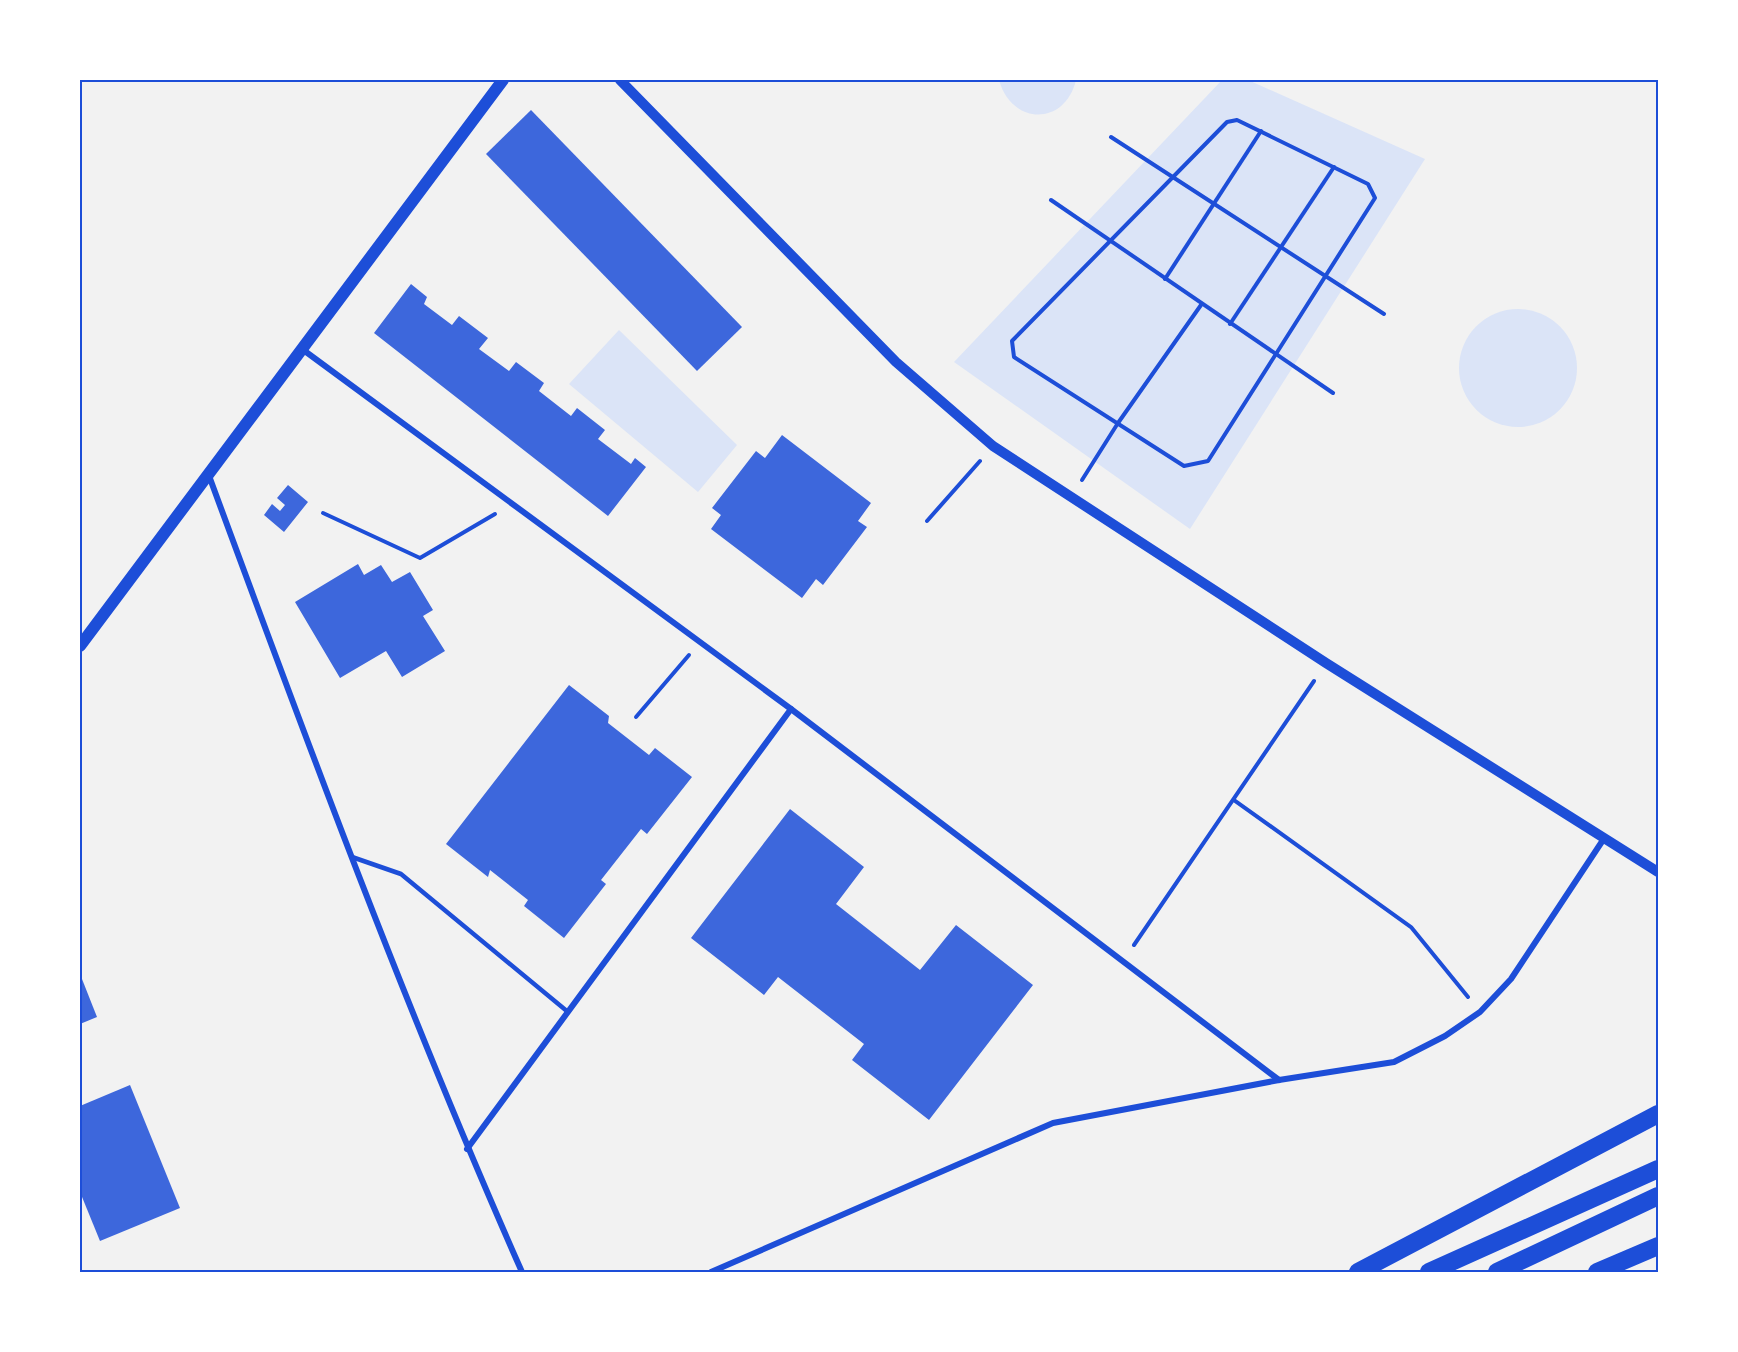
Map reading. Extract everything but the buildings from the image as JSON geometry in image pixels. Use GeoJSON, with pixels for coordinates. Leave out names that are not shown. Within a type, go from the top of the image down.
{"type":"FeatureCollection","features":[{"type":"Feature","properties":{"kind":"highway"},"geometry":{"type":"LineString","coordinates":[[1358,1272],[1659,1114]]}},
{"type":"Feature","properties":{"kind":"highway"},"geometry":{"type":"LineString","coordinates":[[1429,1272],[1659,1169]]}},
{"type":"Feature","properties":{"kind":"highway"},"geometry":{"type":"LineString","coordinates":[[1497,1272],[1659,1196]]}},
{"type":"Feature","properties":{"kind":"highway"},"geometry":{"type":"LineString","coordinates":[[1597,1272],[1659,1246]]}},
{"type":"Feature","properties":{"kind":"main road"},"geometry":{"type":"LineString","coordinates":[[80,646],[503,80]]}},
{"type":"Feature","properties":{"kind":"street"},"geometry":{"type":"LineString","coordinates":[[620,80],[896,362],[993,446],[1326,663],[1603,840],[1659,872]]}},
{"type":"Feature","properties":{"kind":"street"},"geometry":{"type":"LineString","coordinates":[[302,349],[791,709],[1122,963],[1279,1080]]}},
{"type":"Feature","properties":{"kind":"street"},"geometry":{"type":"LineString","coordinates":[[208,472],[350,856],[467,1149],[522,1272]]}},
{"type":"Feature","properties":{"kind":"street"},"geometry":{"type":"LineString","coordinates":[[467,1149],[791,709]]}},
{"type":"Feature","properties":{"kind":"street"},"geometry":{"type":"LineString","coordinates":[[711,1272],[1053,1122],[1279,1080],[1394,1062],[1445,1036],[1480,1012],[1511,979],[1603,840]]}},
{"type":"Feature","properties":{"kind":"lane"},"geometry":{"type":"LineString","coordinates":[[350,856],[401,874],[568,1012]]}},
{"type":"Feature","properties":{"kind":"path"},"geometry":{"type":"LineString","coordinates":[[1237,120],[1334,167],[1368,184],[1375,198],[1327,277],[1208,461],[1184,466],[1014,357],[1012,341],[1227,122],[1237,120]]}},
{"type":"Feature","properties":{"kind":"path"},"geometry":{"type":"LineString","coordinates":[[1165,279],[1261,131]]}},
{"type":"Feature","properties":{"kind":"path"},"geometry":{"type":"LineString","coordinates":[[1111,137],[1384,314]]}},
{"type":"Feature","properties":{"kind":"path"},"geometry":{"type":"LineString","coordinates":[[1230,324],[1334,167]]}},
{"type":"Feature","properties":{"kind":"path"},"geometry":{"type":"LineString","coordinates":[[1051,200],[1333,393]]}},
{"type":"Feature","properties":{"kind":"path"},"geometry":{"type":"LineString","coordinates":[[1072,497],[1118,423],[1201,304]]}},
{"type":"Feature","properties":{"kind":"path"},"geometry":{"type":"LineString","coordinates":[[927,520],[993,446]]}},
{"type":"Feature","properties":{"kind":"path"},"geometry":{"type":"LineString","coordinates":[[323,513],[420,558],[511,505]]}},
{"type":"Feature","properties":{"kind":"path"},"geometry":{"type":"LineString","coordinates":[[636,717],[699,643]]}},
{"type":"Feature","properties":{"kind":"path"},"geometry":{"type":"LineString","coordinates":[[1122,963],[1326,663]]}},
{"type":"Feature","properties":{"kind":"path"},"geometry":{"type":"LineString","coordinates":[[1234,800],[1411,927],[1480,1012]]}},
{"type":"Feature","properties":{"kind":"shaded area"},"geometry":{"type":"Polygon","coordinates":[[[999,80],[1076,80],[1070,95],[1061,106],[1050,112],[1038,114],[1026,112],[1015,106],[1006,95],[999,80]]]}},
{"type":"Feature","properties":{"kind":"shaded area"},"geometry":{"type":"Polygon","coordinates":[[[1222,80],[1248,80],[1425,159],[1190,529],[954,362],[1222,80]]]}},
{"type":"Feature","properties":{"kind":"shaded area"},"geometry":{"type":"Polygon","coordinates":[[[1518,309],[1541,314],[1560,326],[1572,345],[1577,368],[1572,391],[1560,410],[1541,422],[1518,427],[1495,422],[1476,410],[1464,391],[1459,368],[1464,345],[1476,326],[1495,314],[1518,309]]]}},
{"type":"Feature","properties":{"kind":"shaded area"},"geometry":{"type":"Polygon","coordinates":[[[619,330],[737,445],[698,492],[569,384],[619,330]]]}}]}
